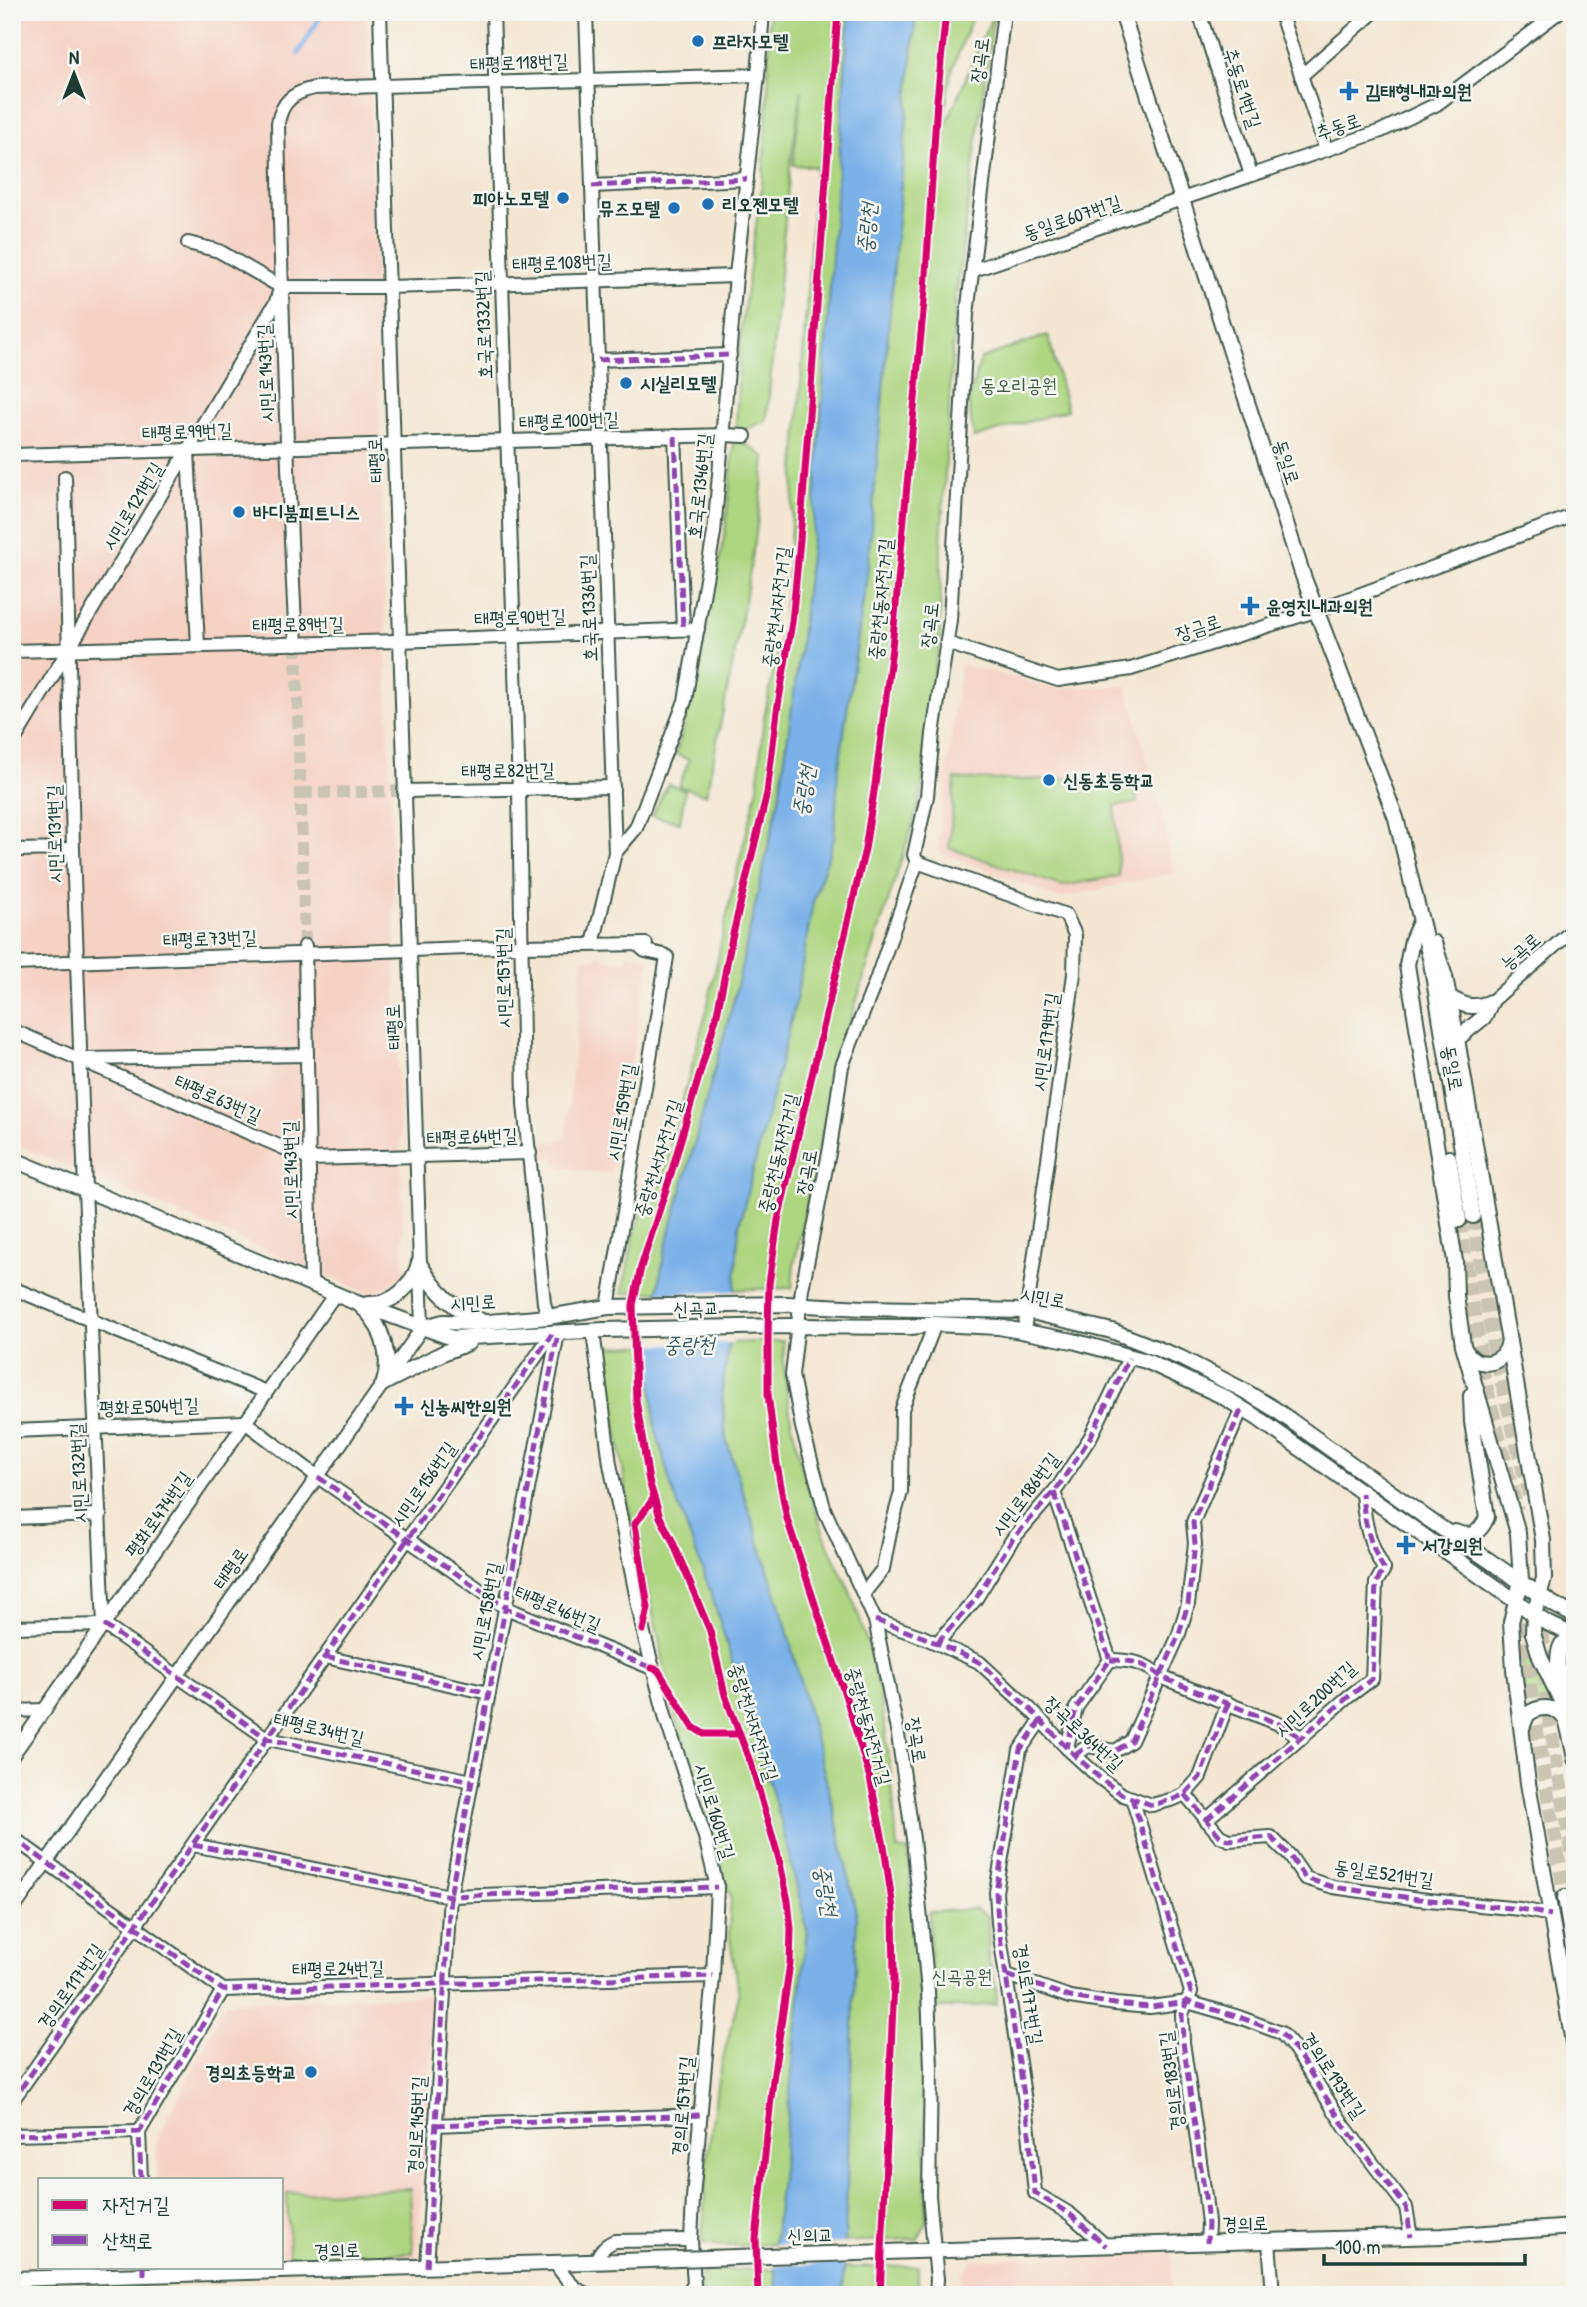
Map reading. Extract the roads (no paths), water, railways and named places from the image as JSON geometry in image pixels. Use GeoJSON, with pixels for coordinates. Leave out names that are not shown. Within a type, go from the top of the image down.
{"type":"FeatureCollection","features":[{"type":"Feature","properties":{"kind":"street","name":"태평로"},"geometry":{"type":"LineString","coordinates":[[12,1911],[422,1328],[380,12]]}},
{"type":"Feature","properties":{"kind":"street","name":"호국로1332번길"},"geometry":{"type":"LineString","coordinates":[[493,12],[512,636]]}},
{"type":"Feature","properties":{"kind":"street","name":"호국로1336번길"},"geometry":{"type":"LineString","coordinates":[[586,12],[615,853]]}},
{"type":"Feature","properties":{"kind":"street","name":"호국로1346번길"},"geometry":{"type":"LineString","coordinates":[[593,944],[615,853],[636,828],[685,701],[714,533],[736,276],[763,12]]}},
{"type":"Feature","properties":{"kind":"street","name":"장곡로"},"geometry":{"type":"LineString","coordinates":[[936,2295],[935,2250],[929,2196],[929,2014],[914,1839],[898,1735],[875,1620],[825,1511],[802,1427],[792,1375],[793,1326],[794,1304],[830,1148],[842,1066],[875,984],[917,862],[914,855],[927,796],[947,643],[967,314],[1003,12]]}},
{"type":"Feature","properties":{"kind":"street","name":"동일로"},"geometry":{"type":"LineString","coordinates":[[1120,12],[1315,611],[1396,818],[1420,922],[1416,964],[1466,1218]]}},
{"type":"Feature","properties":{"kind":"street","name":"추동로1번길"},"geometry":{"type":"LineString","coordinates":[[1199,12],[1251,176]]}},
{"type":"Feature","properties":{"kind":"street"},"geometry":{"type":"LineString","coordinates":[[1280,12],[1325,150]]}},
{"type":"Feature","properties":{"kind":"street"},"geometry":{"type":"LineString","coordinates":[[1301,76],[1374,12]]}},
{"type":"Feature","properties":{"kind":"street","name":"추동로"},"geometry":{"type":"LineString","coordinates":[[1182,199],[1381,131],[1427,110],[1470,81],[1554,14]]}},
{"type":"Feature","properties":{"kind":"street","name":"태평로118번길"},"geometry":{"type":"LineString","coordinates":[[285,102],[297,92],[314,88],[758,75]]}},
{"type":"Feature","properties":{"kind":"street","name":"시민로143번길"},"geometry":{"type":"LineString","coordinates":[[285,102],[278,123],[281,287],[296,643]]}},
{"type":"Feature","properties":{"kind":"street"},"geometry":{"type":"LineString","coordinates":[[592,186],[747,179]]}},
{"type":"Feature","properties":{"kind":"street","name":"동일로607번길"},"geometry":{"type":"LineString","coordinates":[[974,270],[1182,199]]}},
{"type":"Feature","properties":{"kind":"street"},"geometry":{"type":"LineString","coordinates":[[188,243],[219,251],[281,287]]}},
{"type":"Feature","properties":{"kind":"street","name":"태평로108번길"},"geometry":{"type":"LineString","coordinates":[[281,287],[389,287],[736,276]]}},
{"type":"Feature","properties":{"kind":"street","name":"시민로121번길"},"geometry":{"type":"LineString","coordinates":[[12,744],[276,302],[281,287]]}},
{"type":"Feature","properties":{"kind":"street"},"geometry":{"type":"LineString","coordinates":[[598,360],[730,355]]}},
{"type":"Feature","properties":{"kind":"street"},"geometry":{"type":"LineString","coordinates":[[675,436],[684,629]]}},
{"type":"Feature","properties":{"kind":"street","name":"태평로100번길"},"geometry":{"type":"LineString","coordinates":[[394,444],[745,436]]}},
{"type":"Feature","properties":{"kind":"street","name":"태평로99번길"},"geometry":{"type":"LineString","coordinates":[[12,455],[394,444]]}},
{"type":"Feature","properties":{"kind":"street"},"geometry":{"type":"LineString","coordinates":[[188,450],[198,646]]}},
{"type":"Feature","properties":{"kind":"street","name":"시민로131번길"},"geometry":{"type":"LineString","coordinates":[[65,477],[73,849],[85,1189]]}},
{"type":"Feature","properties":{"kind":"street","name":"장금로"},"geometry":{"type":"LineString","coordinates":[[947,643],[1058,680],[1131,669],[1315,611],[1575,515]]}},
{"type":"Feature","properties":{"kind":"street","name":"태평로90번길"},"geometry":{"type":"LineString","coordinates":[[400,641],[698,629]]}},
{"type":"Feature","properties":{"kind":"street","name":"시민로157번길"},"geometry":{"type":"LineString","coordinates":[[512,636],[519,790],[524,1104],[544,1303],[548,1317]]}},
{"type":"Feature","properties":{"kind":"street","name":"태평로89번길"},"geometry":{"type":"LineString","coordinates":[[12,651],[400,641]]}},
{"type":"Feature","properties":{"kind":"street","name":"태평로82번길"},"geometry":{"type":"LineString","coordinates":[[404,791],[613,787]]}},
{"type":"Feature","properties":{"kind":"street"},"geometry":{"type":"LineString","coordinates":[[12,850],[73,849]]}},
{"type":"Feature","properties":{"kind":"street","name":"시민로179번길"},"geometry":{"type":"LineString","coordinates":[[917,862],[1066,915],[1075,935],[1074,974],[1024,1331]]}},
{"type":"Feature","properties":{"kind":"street"},"geometry":{"type":"LineString","coordinates":[[1564,1707],[1535,1646],[1534,1615],[1545,1574],[1543,1540],[1449,997],[1442,964],[1431,935],[1420,922],[1412,940],[1407,965],[1455,1261],[1455,1296],[1464,1346],[1520,1545],[1521,1581],[1511,1622],[1511,1637],[1522,1732],[1575,2054]]}},
{"type":"Feature","properties":{"kind":"street","name":"능곡로"},"geometry":{"type":"LineString","coordinates":[[1491,1002],[1575,928]]}},
{"type":"Feature","properties":{"kind":"street","name":"태평로73번길"},"geometry":{"type":"LineString","coordinates":[[12,964],[306,950],[410,951],[642,944]]}},
{"type":"Feature","properties":{"kind":"street","name":"시민로159번길"},"geometry":{"type":"LineString","coordinates":[[608,1307],[667,957],[645,951],[642,944]]}},
{"type":"Feature","properties":{"kind":"street","name":"시민로143번길"},"geometry":{"type":"LineString","coordinates":[[306,950],[311,1284]]}},
{"type":"Feature","properties":{"kind":"street"},"geometry":{"type":"LineString","coordinates":[[1449,997],[1463,1006],[1477,1008],[1491,1002]]}},
{"type":"Feature","properties":{"kind":"street"},"geometry":{"type":"LineString","coordinates":[[1457,1039],[1484,1017],[1491,1002]]}},
{"type":"Feature","properties":{"kind":"street","name":"태평로63번길"},"geometry":{"type":"LineString","coordinates":[[12,1030],[309,1159],[416,1157]]}},
{"type":"Feature","properties":{"kind":"street"},"geometry":{"type":"LineString","coordinates":[[81,1059],[307,1055]]}},
{"type":"Feature","properties":{"kind":"street","name":"태평로64번길"},"geometry":{"type":"LineString","coordinates":[[416,1157],[530,1153]]}},
{"type":"Feature","properties":{"kind":"street","name":"시민로"},"geometry":{"type":"LineString","coordinates":[[12,1159],[357,1303],[452,1338],[598,1330]]}},
{"type":"Feature","properties":{"kind":"street","name":"시민로132번길"},"geometry":{"type":"LineString","coordinates":[[85,1189],[104,1625]]}},
{"type":"Feature","properties":{"kind":"street"},"geometry":{"type":"LineString","coordinates":[[357,1303],[372,1305],[391,1300],[413,1280],[419,1262]]}},
{"type":"Feature","properties":{"kind":"street"},"geometry":{"type":"LineString","coordinates":[[419,1262],[428,1279],[441,1294],[457,1308],[484,1321]]}},
{"type":"Feature","properties":{"kind":"street"},"geometry":{"type":"LineString","coordinates":[[12,1288],[266,1392]]}},
{"type":"Feature","properties":{"kind":"street","name":"평화로474번길"},"geometry":{"type":"LineString","coordinates":[[12,1756],[335,1294]]}},
{"type":"Feature","properties":{"kind":"street"},"geometry":{"type":"LineString","coordinates":[[357,1303],[373,1318],[385,1350],[388,1371],[384,1383]]}},
{"type":"Feature","properties":{"kind":"street","name":"시민로"},"geometry":{"type":"LineString","coordinates":[[422,1328],[443,1322],[476,1323],[548,1317],[608,1307],[794,1304],[1027,1311],[1111,1331],[1221,1378],[1276,1410],[1428,1519],[1575,1616]]}},
{"type":"Feature","properties":{"kind":"street"},"geometry":{"type":"LineString","coordinates":[[864,1593],[883,1569],[901,1492],[902,1409],[935,1324]]}},
{"type":"Feature","properties":{"kind":"street","name":"시민로"},"geometry":{"type":"LineString","coordinates":[[793,1326],[911,1327],[935,1324],[999,1327],[1073,1341],[1146,1361],[1180,1375],[1241,1408],[1534,1615],[1575,1637]]}},
{"type":"Feature","properties":{"kind":"street","name":"신곡교"},"geometry":{"type":"LineString","coordinates":[[598,1330],[793,1326]]}},
{"type":"Feature","properties":{"kind":"street","name":"시민로160번길"},"geometry":{"type":"LineString","coordinates":[[598,1330],[610,1464],[652,1668],[705,1837],[717,1887],[713,1976]]}},
{"type":"Feature","properties":{"kind":"street","name":"시민로156번길"},"geometry":{"type":"LineString","coordinates":[[136,1927],[555,1333]]}},
{"type":"Feature","properties":{"kind":"street","name":"시민로158번길"},"geometry":{"type":"LineString","coordinates":[[443,1985],[450,1896],[506,1608],[555,1333]]}},
{"type":"Feature","properties":{"kind":"street"},"geometry":{"type":"LineString","coordinates":[[384,1383],[445,1352],[484,1338]]}},
{"type":"Feature","properties":{"kind":"street"},"geometry":{"type":"LineString","coordinates":[[1464,1346],[1473,1359],[1492,1363],[1506,1353],[1510,1339]]}},
{"type":"Feature","properties":{"kind":"street"},"geometry":{"type":"LineString","coordinates":[[1428,1519],[1468,1536],[1478,1532],[1487,1517],[1472,1422],[1464,1346]]}},
{"type":"Feature","properties":{"kind":"street","name":"시민로186번길"},"geometry":{"type":"LineString","coordinates":[[937,1643],[975,1600],[1012,1540],[1054,1492],[1091,1436],[1129,1358]]}},
{"type":"Feature","properties":{"kind":"street"},"geometry":{"type":"LineString","coordinates":[[1110,1660],[1076,1708],[1071,1751],[1088,1746],[1115,1751],[1131,1741],[1178,1637],[1188,1604],[1195,1544],[1193,1522],[1241,1408]]}},
{"type":"Feature","properties":{"kind":"street","name":"평화로504번길"},"geometry":{"type":"LineString","coordinates":[[12,1430],[245,1422]]}},
{"type":"Feature","properties":{"kind":"street","name":"태평로46번길"},"geometry":{"type":"LineString","coordinates":[[245,1422],[318,1477],[506,1608],[652,1668]]}},
{"type":"Feature","properties":{"kind":"street"},"geometry":{"type":"LineString","coordinates":[[1054,1492],[1110,1660]]}},
{"type":"Feature","properties":{"kind":"street","name":"시민로200번길"},"geometry":{"type":"LineString","coordinates":[[1206,1820],[1372,1679],[1376,1583],[1384,1569],[1368,1536],[1362,1493]]}},
{"type":"Feature","properties":{"kind":"street"},"geometry":{"type":"LineString","coordinates":[[12,1518],[100,1515]]}},
{"type":"Feature","properties":{"kind":"street","name":"장곡로364번길"},"geometry":{"type":"LineString","coordinates":[[875,1620],[979,1662],[1101,1779],[1123,1795],[1152,1805],[1185,1794]]}},
{"type":"Feature","properties":{"kind":"street"},"geometry":{"type":"LineString","coordinates":[[12,1627],[104,1625]]}},
{"type":"Feature","properties":{"kind":"street","name":"태평로34번길"},"geometry":{"type":"LineString","coordinates":[[104,1625],[268,1739],[472,1781]]}},
{"type":"Feature","properties":{"kind":"street"},"geometry":{"type":"LineString","coordinates":[[1575,1637],[1564,1642],[1558,1653],[1564,1707],[1575,1759]]}},
{"type":"Feature","properties":{"kind":"street"},"geometry":{"type":"LineString","coordinates":[[325,1657],[489,1693]]}},
{"type":"Feature","properties":{"kind":"street"},"geometry":{"type":"LineString","coordinates":[[1110,1660],[1140,1663],[1150,1667],[1161,1677],[1279,1724],[1301,1738]]}},
{"type":"Feature","properties":{"kind":"street"},"geometry":{"type":"LineString","coordinates":[[1206,1820],[1185,1794],[1200,1777],[1228,1703]]}},
{"type":"Feature","properties":{"kind":"street"},"geometry":{"type":"LineString","coordinates":[[1522,1732],[1527,1715],[1541,1708],[1560,1712],[1569,1725]]}},
{"type":"Feature","properties":{"kind":"street"},"geometry":{"type":"LineString","coordinates":[[12,1711],[44,1710]]}},
{"type":"Feature","properties":{"kind":"street","name":"경의로177번길"},"geometry":{"type":"LineString","coordinates":[[1041,1720],[1020,1750],[996,1892],[998,1923],[1030,2132],[1035,2193],[1070,2214],[1106,2246]]}},
{"type":"Feature","properties":{"kind":"street","name":"경의로183번길"},"geometry":{"type":"LineString","coordinates":[[1132,1798],[1191,1992],[1182,2014],[1183,2042],[1205,2196],[1207,2243]]}},
{"type":"Feature","properties":{"kind":"street","name":"동일로521번길"},"geometry":{"type":"LineString","coordinates":[[1206,1820],[1220,1836],[1229,1840],[1271,1837],[1290,1856],[1305,1878],[1334,1887],[1551,1915]]}},
{"type":"Feature","properties":{"kind":"street"},"geometry":{"type":"LineString","coordinates":[[12,1837],[223,1990]]}},
{"type":"Feature","properties":{"kind":"street"},"geometry":{"type":"LineString","coordinates":[[193,1845],[450,1896],[717,1887]]}},
{"type":"Feature","properties":{"kind":"street"},"geometry":{"type":"LineString","coordinates":[[1565,1897],[1575,1960]]}},
{"type":"Feature","properties":{"kind":"street","name":"경의로117번길"},"geometry":{"type":"LineString","coordinates":[[12,2101],[136,1927]]}},
{"type":"Feature","properties":{"kind":"street","name":"경의로193번길"},"geometry":{"type":"LineString","coordinates":[[1007,1975],[1070,1997],[1115,2004],[1150,2007],[1188,2002],[1281,2033],[1295,2049],[1345,2127],[1406,2207],[1411,2237]]}},
{"type":"Feature","properties":{"kind":"street","name":"태평로24번길"},"geometry":{"type":"LineString","coordinates":[[223,1990],[713,1976]]}},
{"type":"Feature","properties":{"kind":"street","name":"경의로157번길"},"geometry":{"type":"LineString","coordinates":[[681,2295],[689,2292],[694,2284],[691,2240],[713,1976]]}},
{"type":"Feature","properties":{"kind":"street","name":"경의로145번길"},"geometry":{"type":"LineString","coordinates":[[427,2267],[443,1985]]}},
{"type":"Feature","properties":{"kind":"street","name":"경의로131번길"},"geometry":{"type":"LineString","coordinates":[[141,2178],[139,2132],[223,1990]]}},
{"type":"Feature","properties":{"kind":"street"},"geometry":{"type":"LineString","coordinates":[[435,2125],[700,2115]]}},
{"type":"Feature","properties":{"kind":"street"},"geometry":{"type":"LineString","coordinates":[[12,2135],[139,2132]]}},
{"type":"Feature","properties":{"kind":"street","name":"경의로"},"geometry":{"type":"LineString","coordinates":[[915,2251],[1411,2237],[1575,2227]]}},
{"type":"Feature","properties":{"kind":"street"},"geometry":{"type":"LineString","coordinates":[[595,2262],[600,2250],[615,2241],[691,2240]]}},
{"type":"Feature","properties":{"kind":"street"},"geometry":{"type":"LineString","coordinates":[[1269,2241],[1273,2295]]}},
{"type":"Feature","properties":{"kind":"street","name":"신의교"},"geometry":{"type":"LineString","coordinates":[[621,2261],[915,2251]]}},
{"type":"Feature","properties":{"kind":"street","name":"경의로"},"geometry":{"type":"LineString","coordinates":[[12,2279],[144,2271],[621,2261]]}},
{"type":"Feature","properties":{"kind":"street"},"geometry":{"type":"LineString","coordinates":[[555,2263],[566,2279],[582,2293],[589,2295]]}},
{"type":"Feature","properties":{"kind":"water","name":"중랑천"},"geometry":{"type":"Polygon","coordinates":[[[849,12],[916,12],[867,576],[838,773],[834,839],[813,902],[796,1001],[739,1226],[733,1315],[722,1391],[726,1439],[785,1622],[836,1818],[857,1917],[843,2295],[776,2295],[774,2244],[807,1929],[780,1818],[711,1593],[671,1486],[655,1426],[649,1344],[664,1254],[735,995],[779,798],[799,658],[814,517],[849,12]]]}},
{"type":"Feature","properties":{"kind":"waterway"},"geometry":{"type":"LineString","coordinates":[[298,54],[323,12]]}},
{"type":"Feature","properties":{"kind":"tunnel"},"geometry":{"type":"LineString","coordinates":[[296,644],[305,946]]}},
{"type":"Feature","properties":{"kind":"tunnel"},"geometry":{"type":"LineString","coordinates":[[301,793],[404,791]]}},
{"type":"Feature","properties":{"kind":"tunnel"},"geometry":{"type":"LineString","coordinates":[[1473,1216],[1494,1349],[1529,1495]]}},
{"type":"Feature","properties":{"kind":"tunnel"},"geometry":{"type":"LineString","coordinates":[[1459,1220],[1484,1377],[1517,1510]]}},
{"type":"Feature","properties":{"kind":"tunnel"},"geometry":{"type":"LineString","coordinates":[[1524,1579],[1531,1695],[1565,1897]]}},
{"type":"Feature","properties":{"kind":"tunnel"},"geometry":{"type":"LineString","coordinates":[[1541,1609],[1549,1718],[1575,1868]]}},
{"type":"Feature","properties":{"kind":"place","name":"프라자모텔"},"geometry":{"type":"Point","coordinates":[698,41]}},
{"type":"Feature","properties":{"kind":"place","name":"김태형내과의원"},"geometry":{"type":"Point","coordinates":[1349,91]}},
{"type":"Feature","properties":{"kind":"place","name":"피아노모텔"},"geometry":{"type":"Point","coordinates":[563,198]}},
{"type":"Feature","properties":{"kind":"place","name":"리오젠모텔"},"geometry":{"type":"Point","coordinates":[708,204]}},
{"type":"Feature","properties":{"kind":"place","name":"뮤즈모텔"},"geometry":{"type":"Point","coordinates":[674,208]}},
{"type":"Feature","properties":{"kind":"place","name":"시실리모텔"},"geometry":{"type":"Point","coordinates":[626,383]}},
{"type":"Feature","properties":{"kind":"place","name":"바디붐피트니스"},"geometry":{"type":"Point","coordinates":[239,512]}},
{"type":"Feature","properties":{"kind":"place","name":"윤영진내과의원"},"geometry":{"type":"Point","coordinates":[1250,606]}},
{"type":"Feature","properties":{"kind":"place","name":"신동초등학교"},"geometry":{"type":"Point","coordinates":[1049,780]}},
{"type":"Feature","properties":{"kind":"place","name":"신농씨한의원"},"geometry":{"type":"Point","coordinates":[404,1406]}},
{"type":"Feature","properties":{"kind":"place","name":"서강의원"},"geometry":{"type":"Point","coordinates":[1406,1545]}},
{"type":"Feature","properties":{"kind":"place","name":"경의초등학교"},"geometry":{"type":"Point","coordinates":[311,2072]}},
{"type":"Feature","properties":{"kind":"park label","name":"동오리공원"},"geometry":{"type":"Point","coordinates":[1019,385]}},
{"type":"Feature","properties":{"kind":"park label","name":"신곡공원"},"geometry":{"type":"Point","coordinates":[962,1976]}}]}
